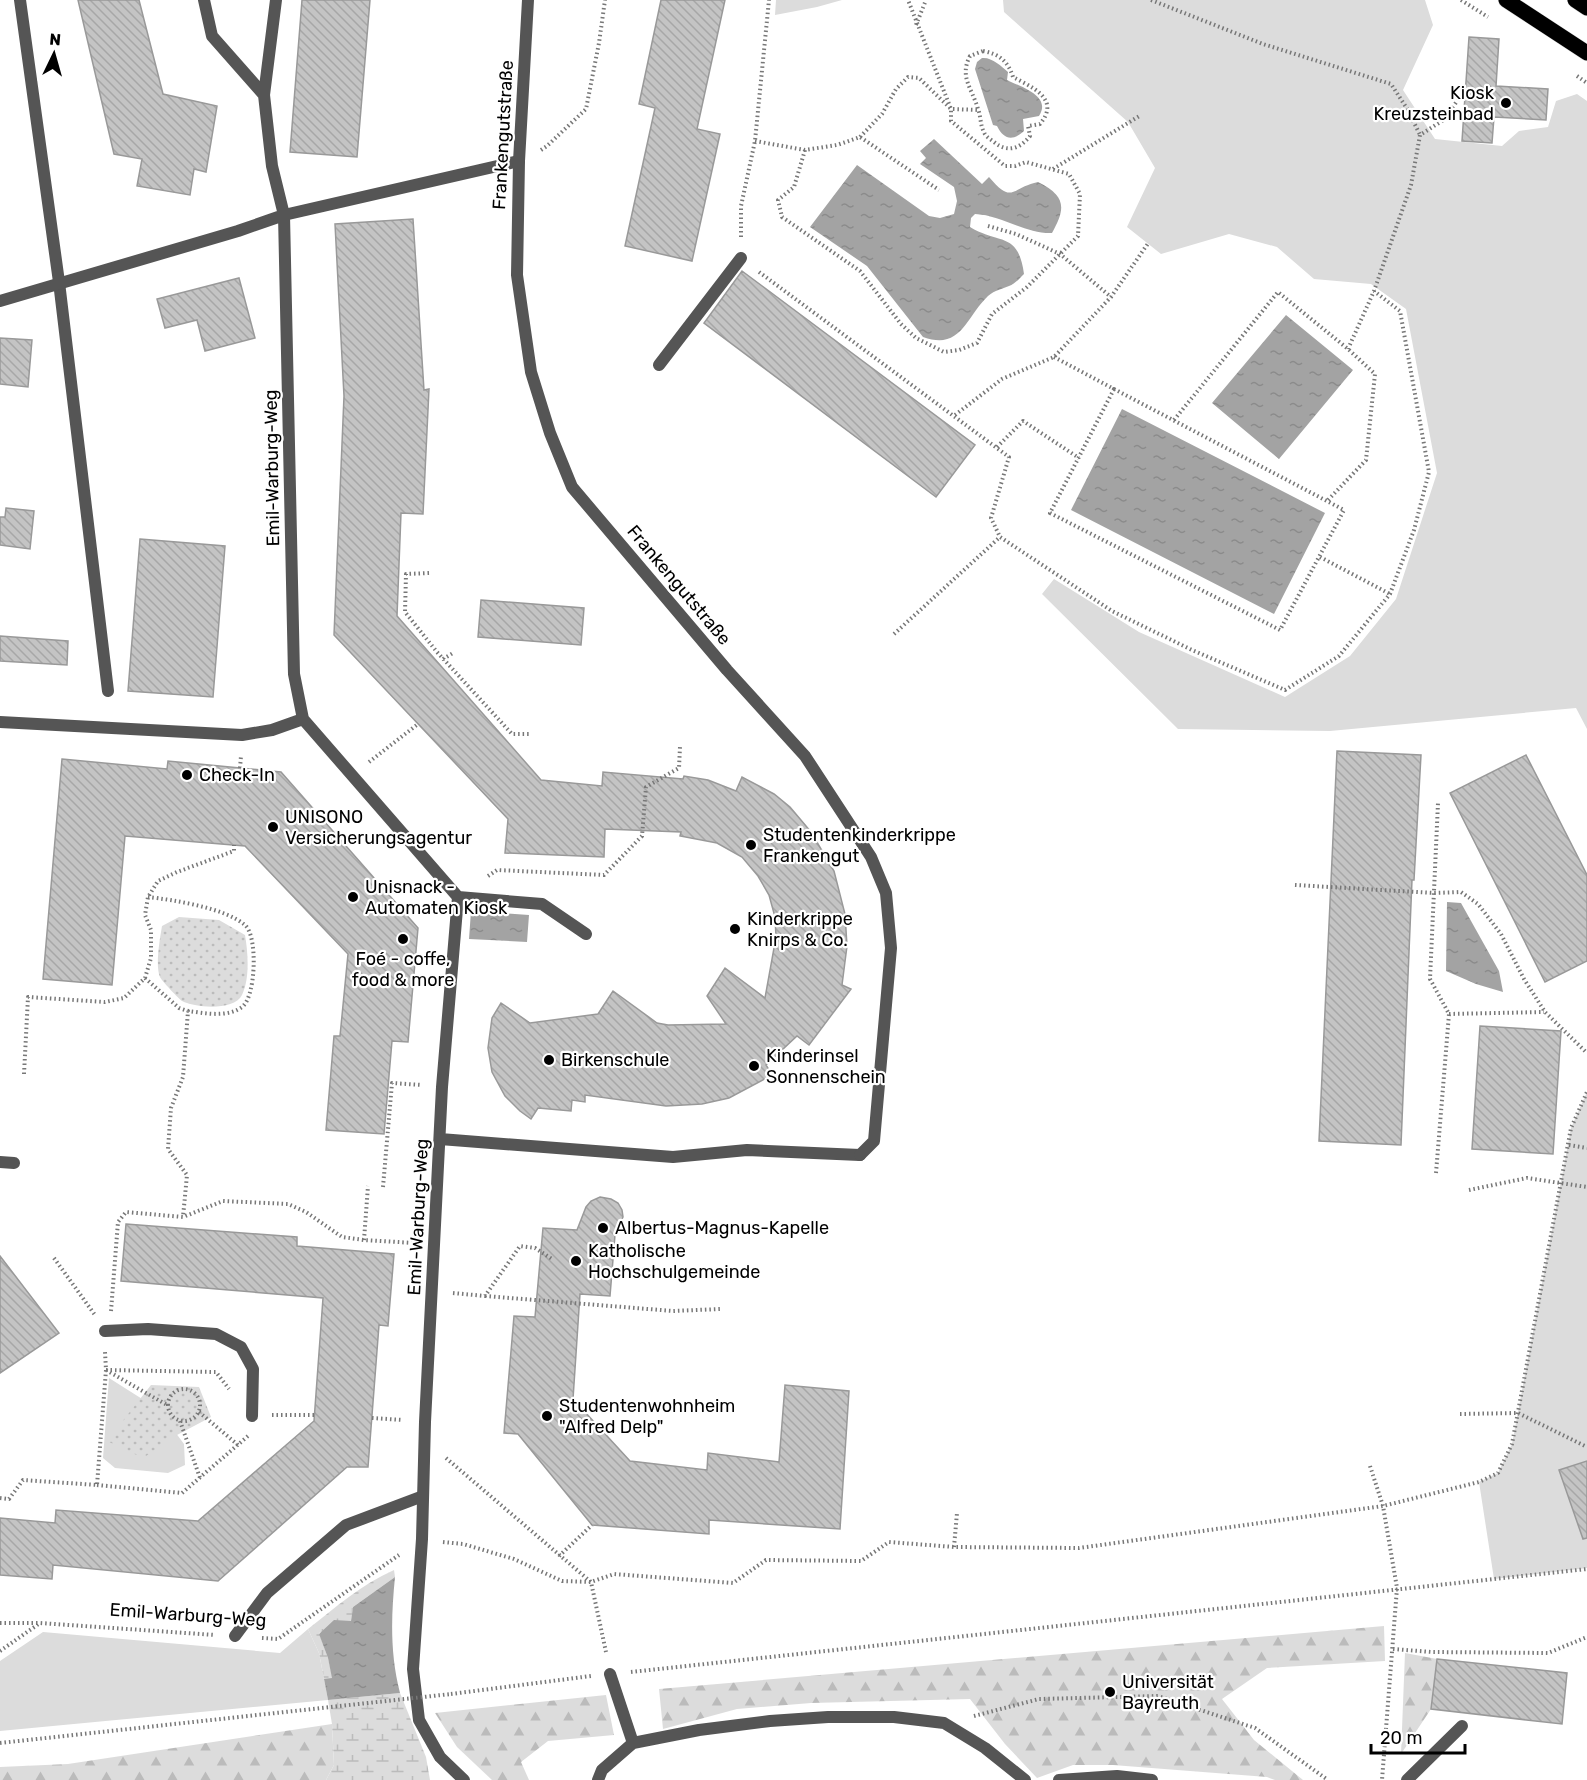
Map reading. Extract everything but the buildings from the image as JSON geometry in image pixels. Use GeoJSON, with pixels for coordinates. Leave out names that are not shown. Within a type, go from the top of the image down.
{"type":"FeatureCollection","features":[{"type":"Feature","properties":{"kind":"main road"},"geometry":{"type":"LineString","coordinates":[[1506,0],[1587,53]]}},
{"type":"Feature","properties":{"kind":"main road"},"geometry":{"type":"LineString","coordinates":[[1575,0],[1587,8]]}},
{"type":"Feature","properties":{"kind":"street"},"geometry":{"type":"LineString","coordinates":[[20,0],[59,282],[108,691]]}},
{"type":"Feature","properties":{"kind":"street"},"geometry":{"type":"LineString","coordinates":[[204,0],[212,36],[264,95]]}},
{"type":"Feature","properties":{"kind":"street","name":"Emil-Warburg-Weg"},"geometry":{"type":"LineString","coordinates":[[276,0],[264,95],[272,166],[284,215],[294,674],[303,719],[458,897],[442,1087],[425,1422],[422,1539],[413,1669],[419,1720],[440,1757],[462,1780]]}},
{"type":"Feature","properties":{"kind":"street","name":"Frankengutstraße"},"geometry":{"type":"LineString","coordinates":[[440,1139],[674,1157],[747,1150],[860,1155],[874,1141],[891,948],[886,893],[871,857],[805,756],[727,670],[572,487],[550,433],[531,372],[517,275],[519,161],[528,0]]}},
{"type":"Feature","properties":{"kind":"street"},"geometry":{"type":"LineString","coordinates":[[0,301],[238,231],[284,215],[519,161]]}},
{"type":"Feature","properties":{"kind":"street"},"geometry":{"type":"LineString","coordinates":[[659,365],[741,258]]}},
{"type":"Feature","properties":{"kind":"street"},"geometry":{"type":"LineString","coordinates":[[0,722],[242,735],[272,730],[303,719]]}},
{"type":"Feature","properties":{"kind":"street"},"geometry":{"type":"LineString","coordinates":[[458,897],[542,904],[586,934]]}},
{"type":"Feature","properties":{"kind":"street"},"geometry":{"type":"LineString","coordinates":[[0,1161],[14,1162]]}},
{"type":"Feature","properties":{"kind":"street"},"geometry":{"type":"LineString","coordinates":[[105,1331],[148,1329],[216,1334],[241,1347],[253,1369],[252,1416]]}},
{"type":"Feature","properties":{"kind":"street"},"geometry":{"type":"LineString","coordinates":[[235,1636],[267,1593],[346,1525],[423,1496]]}},
{"type":"Feature","properties":{"kind":"street"},"geometry":{"type":"LineString","coordinates":[[610,1674],[633,1743]]}},
{"type":"Feature","properties":{"kind":"street"},"geometry":{"type":"LineString","coordinates":[[598,1780],[602,1770],[633,1743],[699,1730],[770,1721],[828,1717],[894,1717],[944,1723],[985,1748],[1025,1780]]}},
{"type":"Feature","properties":{"kind":"street"},"geometry":{"type":"LineString","coordinates":[[1407,1780],[1462,1726]]}},
{"type":"Feature","properties":{"kind":"street"},"geometry":{"type":"LineString","coordinates":[[1059,1780],[1117,1776],[1152,1780]]}},
{"type":"Feature","properties":{"kind":"path"},"geometry":{"type":"LineString","coordinates":[[519,161],[547,147],[586,109],[605,0]]}},
{"type":"Feature","properties":{"kind":"path"},"geometry":{"type":"LineString","coordinates":[[769,0],[754,141],[741,206],[741,258],[1009,457],[991,518],[1000,537],[1112,611],[1192,650],[1285,690],[1339,656],[1390,594],[1414,530],[1429,472],[1400,311],[1374,291]]}},
{"type":"Feature","properties":{"kind":"path"},"geometry":{"type":"LineString","coordinates":[[805,150],[794,187],[778,200],[782,217],[860,271],[901,324],[916,338],[944,352],[959,350],[977,343],[992,314],[1027,287],[1078,236],[1080,194],[1069,174],[1026,162],[1015,166],[1005,166],[951,121],[951,109],[908,0]]}},
{"type":"Feature","properties":{"kind":"path"},"geometry":{"type":"LineString","coordinates":[[916,25],[926,0]]}},
{"type":"Feature","properties":{"kind":"path"},"geometry":{"type":"LineString","coordinates":[[1151,0],[1263,44],[1391,84],[1408,110],[1420,135],[1412,185],[1374,291],[1348,349]]}},
{"type":"Feature","properties":{"kind":"path"},"geometry":{"type":"LineString","coordinates":[[983,51],[994,53],[1004,60],[1010,68],[1012,77],[1040,92],[1047,103],[1046,117],[1040,124],[1028,126],[1030,136],[1023,145],[1010,150],[997,145],[984,134],[979,110],[965,76],[965,66],[970,56],[983,51]]}},
{"type":"Feature","properties":{"kind":"path"},"geometry":{"type":"LineString","coordinates":[[754,141],[805,150],[837,145],[860,137],[882,114],[896,89],[908,77],[920,78],[951,109],[979,110]]}},
{"type":"Feature","properties":{"kind":"path"},"geometry":{"type":"LineString","coordinates":[[1420,135],[1445,120],[1459,98]]}},
{"type":"Feature","properties":{"kind":"path"},"geometry":{"type":"LineString","coordinates":[[1052,170],[1141,115]]}},
{"type":"Feature","properties":{"kind":"path"},"geometry":{"type":"LineString","coordinates":[[860,137],[939,190]]}},
{"type":"Feature","properties":{"kind":"path"},"geometry":{"type":"LineString","coordinates":[[988,226],[1016,234],[1060,254],[1112,297]]}},
{"type":"Feature","properties":{"kind":"path"},"geometry":{"type":"LineString","coordinates":[[955,415],[1002,380],[1054,357],[1112,297],[1149,242]]}},
{"type":"Feature","properties":{"kind":"path"},"geometry":{"type":"LineString","coordinates":[[1174,420],[1278,292],[1375,374],[1366,460],[1328,500]]}},
{"type":"Feature","properties":{"kind":"path"},"geometry":{"type":"LineString","coordinates":[[1054,357],[1344,510],[1280,630],[1050,513],[1114,389]]}},
{"type":"Feature","properties":{"kind":"path"},"geometry":{"type":"LineString","coordinates":[[997,447],[1023,421],[1079,458]]}},
{"type":"Feature","properties":{"kind":"path"},"geometry":{"type":"LineString","coordinates":[[894,634],[1000,537]]}},
{"type":"Feature","properties":{"kind":"path"},"geometry":{"type":"LineString","coordinates":[[1320,557],[1390,594]]}},
{"type":"Feature","properties":{"kind":"path"},"geometry":{"type":"LineString","coordinates":[[429,573],[406,574],[405,612],[443,659],[512,734],[530,734]]}},
{"type":"Feature","properties":{"kind":"path"},"geometry":{"type":"LineString","coordinates":[[443,659],[453,653]]}},
{"type":"Feature","properties":{"kind":"path"},"geometry":{"type":"LineString","coordinates":[[462,689],[466,685]]}},
{"type":"Feature","properties":{"kind":"path"},"geometry":{"type":"LineString","coordinates":[[352,776],[418,724]]}},
{"type":"Feature","properties":{"kind":"path"},"geometry":{"type":"LineString","coordinates":[[458,897],[497,870],[604,875],[642,836],[646,787],[678,768],[680,747]]}},
{"type":"Feature","properties":{"kind":"path"},"geometry":{"type":"LineString","coordinates":[[1436,1173],[1449,1014],[1430,979],[1438,803]]}},
{"type":"Feature","properties":{"kind":"path"},"geometry":{"type":"LineString","coordinates":[[24,1074],[28,997],[105,1002],[124,998],[145,978],[151,958],[151,930],[145,915],[148,897],[158,881],[234,851],[234,845]]}},
{"type":"Feature","properties":{"kind":"path"},"geometry":{"type":"LineString","coordinates":[[1295,885],[1434,893],[1461,892],[1478,904],[1500,934],[1545,1012],[1587,1053]]}},
{"type":"Feature","properties":{"kind":"path"},"geometry":{"type":"LineString","coordinates":[[145,978],[179,1008],[205,1014],[228,1013],[242,1007],[249,997],[252,984],[253,952],[251,933],[246,925],[226,914],[192,904],[148,897]]}},
{"type":"Feature","properties":{"kind":"path"},"geometry":{"type":"LineString","coordinates":[[183,1217],[187,1175],[168,1149],[171,1108],[183,1077],[188,1011]]}},
{"type":"Feature","properties":{"kind":"path"},"geometry":{"type":"LineString","coordinates":[[1449,1014],[1545,1012]]}},
{"type":"Feature","properties":{"kind":"path"},"geometry":{"type":"LineString","coordinates":[[383,1187],[393,1083],[442,1087]]}},
{"type":"Feature","properties":{"kind":"path"},"geometry":{"type":"LineString","coordinates":[[422,1539],[463,1544],[514,1559],[562,1581],[591,1582],[614,1574],[733,1583],[766,1560],[861,1561],[889,1542],[954,1547],[1079,1548],[1383,1506],[1479,1482],[1498,1473],[1512,1444],[1571,1128],[1587,1092]]}},
{"type":"Feature","properties":{"kind":"path"},"geometry":{"type":"LineString","coordinates":[[1569,1145],[1587,1148]]}},
{"type":"Feature","properties":{"kind":"path"},"geometry":{"type":"LineString","coordinates":[[1469,1190],[1527,1178],[1587,1187]]}},
{"type":"Feature","properties":{"kind":"path"},"geometry":{"type":"LineString","coordinates":[[364,1240],[368,1186]]}},
{"type":"Feature","properties":{"kind":"path"},"geometry":{"type":"LineString","coordinates":[[97,1485],[106,1370],[105,1331],[111,1315],[118,1222],[126,1212],[183,1217],[223,1201],[288,1204],[306,1212],[342,1237],[412,1243]]}},
{"type":"Feature","properties":{"kind":"path"},"geometry":{"type":"LineString","coordinates":[[485,1296],[520,1246],[535,1248],[552,1259]]}},
{"type":"Feature","properties":{"kind":"path"},"geometry":{"type":"LineString","coordinates":[[54,1258],[105,1331]]}},
{"type":"Feature","properties":{"kind":"path"},"geometry":{"type":"LineString","coordinates":[[431,1292],[673,1311],[720,1309]]}},
{"type":"Feature","properties":{"kind":"path"},"geometry":{"type":"LineString","coordinates":[[106,1370],[167,1405],[171,1415],[180,1421],[200,1478]]}},
{"type":"Feature","properties":{"kind":"path"},"geometry":{"type":"LineString","coordinates":[[0,1498],[9,1499],[22,1480],[182,1493],[249,1435],[252,1416],[216,1372],[106,1370]]}},
{"type":"Feature","properties":{"kind":"path"},"geometry":{"type":"LineString","coordinates":[[167,1405],[174,1392],[188,1389],[198,1395],[199,1412],[191,1420],[180,1421]]}},
{"type":"Feature","properties":{"kind":"path"},"geometry":{"type":"LineString","coordinates":[[199,1412],[238,1446]]}},
{"type":"Feature","properties":{"kind":"path"},"geometry":{"type":"LineString","coordinates":[[252,1416],[291,1413],[314,1415]]}},
{"type":"Feature","properties":{"kind":"path"},"geometry":{"type":"LineString","coordinates":[[1460,1414],[1518,1413],[1587,1447]]}},
{"type":"Feature","properties":{"kind":"path"},"geometry":{"type":"LineString","coordinates":[[372,1418],[425,1422],[443,1455],[591,1582],[610,1674]]}},
{"type":"Feature","properties":{"kind":"path"},"geometry":{"type":"LineString","coordinates":[[1370,1466],[1383,1506],[1397,1588],[1382,1780]]}},
{"type":"Feature","properties":{"kind":"path"},"geometry":{"type":"LineString","coordinates":[[954,1547],[957,1513]]}},
{"type":"Feature","properties":{"kind":"path"},"geometry":{"type":"LineString","coordinates":[[559,1556],[592,1525]]}},
{"type":"Feature","properties":{"kind":"path","name":"Emil-Warburg-Weg"},"geometry":{"type":"LineString","coordinates":[[0,1623],[40,1623],[278,1640],[422,1539]]}},
{"type":"Feature","properties":{"kind":"path"},"geometry":{"type":"LineString","coordinates":[[0,1743],[452,1694],[610,1674],[1587,1569]]}},
{"type":"Feature","properties":{"kind":"path"},"geometry":{"type":"LineString","coordinates":[[0,1651],[40,1623]]}},
{"type":"Feature","properties":{"kind":"path"},"geometry":{"type":"LineString","coordinates":[[1393,1649],[1432,1652],[1548,1653],[1587,1637]]}},
{"type":"Feature","properties":{"kind":"path"},"geometry":{"type":"LineString","coordinates":[[944,1723],[1039,1699],[1158,1696],[1255,1728],[1328,1780]]}},
{"type":"Feature","properties":{"kind":"green space"},"geometry":{"type":"Polygon","coordinates":[[[776,0],[842,0],[775,15],[776,0]]]}},
{"type":"Feature","properties":{"kind":"green space"},"geometry":{"type":"Polygon","coordinates":[[[1003,0],[1425,0],[1433,25],[1403,90],[1435,139],[1502,146],[1519,131],[1548,127],[1556,101],[1577,94],[1587,101],[1587,729],[1576,708],[1330,731],[1178,729],[1042,594],[1054,579],[1139,632],[1285,697],[1350,656],[1396,599],[1437,473],[1406,309],[1371,284],[1314,279],[1277,247],[1229,234],[1161,254],[1127,227],[1155,168],[1128,122],[1004,12],[1003,0]]]}},
{"type":"Feature","properties":{"kind":"green space"},"geometry":{"type":"Polygon","coordinates":[[[179,917],[219,920],[245,935],[247,973],[245,989],[238,1000],[231,1004],[214,1007],[188,1003],[180,1000],[161,979],[158,959],[162,926],[179,917]]]}},
{"type":"Feature","properties":{"kind":"green space"},"geometry":{"type":"Polygon","coordinates":[[[1587,1092],[1587,1568],[1494,1579],[1479,1482],[1498,1473],[1512,1444],[1571,1128],[1587,1092]]]}},
{"type":"Feature","properties":{"kind":"green space"},"geometry":{"type":"Polygon","coordinates":[[[109,1378],[158,1409],[184,1444],[185,1465],[168,1473],[115,1468],[103,1458],[109,1378]]]}},
{"type":"Feature","properties":{"kind":"green space"},"geometry":{"type":"Polygon","coordinates":[[[151,1385],[199,1387],[211,1417],[177,1435],[143,1458],[107,1441],[151,1385]]]}},
{"type":"Feature","properties":{"kind":"green space"},"geometry":{"type":"Polygon","coordinates":[[[394,1570],[395,1577],[353,1607],[351,1622],[319,1633],[333,1679],[324,1679],[319,1653],[308,1629],[360,1589],[394,1570]]]}},
{"type":"Feature","properties":{"kind":"green space"},"geometry":{"type":"Polygon","coordinates":[[[1384,1626],[1385,1661],[1267,1668],[1222,1699],[1254,1740],[1303,1780],[1275,1780],[1267,1777],[1113,1765],[1073,1765],[1037,1778],[1005,1744],[970,1699],[811,1703],[737,1709],[663,1729],[659,1689],[1384,1626]]]}},
{"type":"Feature","properties":{"kind":"green space"},"geometry":{"type":"Polygon","coordinates":[[[308,1629],[319,1653],[328,1700],[0,1731],[0,1661],[43,1632],[280,1653],[308,1629]]]}},
{"type":"Feature","properties":{"kind":"green space"},"geometry":{"type":"Polygon","coordinates":[[[1405,1653],[1437,1659],[1431,1709],[1401,1754],[1405,1653]]]}},
{"type":"Feature","properties":{"kind":"green space"},"geometry":{"type":"Polygon","coordinates":[[[400,1693],[426,1757],[430,1780],[326,1780],[334,1765],[328,1700],[400,1693]]]}},
{"type":"Feature","properties":{"kind":"green space"},"geometry":{"type":"Polygon","coordinates":[[[606,1695],[614,1735],[548,1741],[521,1762],[529,1780],[492,1780],[457,1747],[435,1713],[606,1695]]]}},
{"type":"Feature","properties":{"kind":"green space"},"geometry":{"type":"Polygon","coordinates":[[[332,1724],[334,1765],[326,1780],[0,1780],[0,1767],[68,1764],[332,1724]]]}},
{"type":"Feature","properties":{"kind":"water"},"geometry":{"type":"Polygon","coordinates":[[[982,58],[999,65],[1008,72],[1007,80],[1033,93],[1041,103],[1042,109],[1039,116],[1023,119],[1024,131],[1012,138],[993,125],[975,69],[977,62],[982,58]]]}},
{"type":"Feature","properties":{"kind":"water"},"geometry":{"type":"Polygon","coordinates":[[[934,139],[982,184],[989,177],[1003,190],[1012,192],[1038,182],[1054,192],[1061,203],[1060,216],[1052,233],[1033,231],[985,215],[975,214],[971,218],[970,227],[1012,245],[1021,260],[1024,274],[1013,284],[988,296],[954,336],[936,340],[923,337],[867,266],[810,227],[857,165],[929,216],[940,218],[954,214],[957,201],[954,187],[920,164],[926,158],[920,151],[934,139]]]}},
{"type":"Feature","properties":{"kind":"water"},"geometry":{"type":"Polygon","coordinates":[[[1286,315],[1353,370],[1279,459],[1212,403],[1286,315]]]}},
{"type":"Feature","properties":{"kind":"water"},"geometry":{"type":"Polygon","coordinates":[[[1122,409],[1325,513],[1274,614],[1071,510],[1122,409]]]}},
{"type":"Feature","properties":{"kind":"water"},"geometry":{"type":"Polygon","coordinates":[[[1447,902],[1461,903],[1499,971],[1503,992],[1476,984],[1446,971],[1447,902]]]}},
{"type":"Feature","properties":{"kind":"water"},"geometry":{"type":"Polygon","coordinates":[[[471,911],[529,915],[527,942],[469,939],[471,911]]]}},
{"type":"Feature","properties":{"kind":"water"},"geometry":{"type":"Polygon","coordinates":[[[395,1577],[392,1635],[394,1664],[400,1693],[328,1700],[324,1679],[332,1678],[328,1658],[319,1634],[334,1620],[351,1621],[353,1607],[395,1577]]]}},
{"type":"Feature","properties":{"kind":"place","name":"Kiosk Kreuzsteinbad"},"geometry":{"type":"Point","coordinates":[1506,103]}},
{"type":"Feature","properties":{"kind":"place","name":"Check-In"},"geometry":{"type":"Point","coordinates":[187,775]}},
{"type":"Feature","properties":{"kind":"place","name":"UNISONO Versicherungsagentur"},"geometry":{"type":"Point","coordinates":[273,827]}},
{"type":"Feature","properties":{"kind":"place","name":"Studentenkinderkrippe Frankengut"},"geometry":{"type":"Point","coordinates":[751,845]}},
{"type":"Feature","properties":{"kind":"place","name":"Unisnack - Automaten Kiosk"},"geometry":{"type":"Point","coordinates":[353,897]}},
{"type":"Feature","properties":{"kind":"place","name":"Kinderkrippe Knirps & Co."},"geometry":{"type":"Point","coordinates":[735,929]}},
{"type":"Feature","properties":{"kind":"place","name":"Foé - coffe, food & more"},"geometry":{"type":"Point","coordinates":[403,939]}},
{"type":"Feature","properties":{"kind":"place","name":"Birkenschule"},"geometry":{"type":"Point","coordinates":[549,1060]}},
{"type":"Feature","properties":{"kind":"place","name":"Kinderinsel Sonnenschein"},"geometry":{"type":"Point","coordinates":[754,1066]}},
{"type":"Feature","properties":{"kind":"place","name":"Albertus-Magnus-Kapelle"},"geometry":{"type":"Point","coordinates":[603,1228]}},
{"type":"Feature","properties":{"kind":"place","name":"Katholische Hochschulgemeinde"},"geometry":{"type":"Point","coordinates":[576,1261]}},
{"type":"Feature","properties":{"kind":"place","name":"Studentenwohnheim \"Alfred Delp\""},"geometry":{"type":"Point","coordinates":[547,1416]}},
{"type":"Feature","properties":{"kind":"place","name":"Universität Bayreuth"},"geometry":{"type":"Point","coordinates":[1110,1692]}}]}
